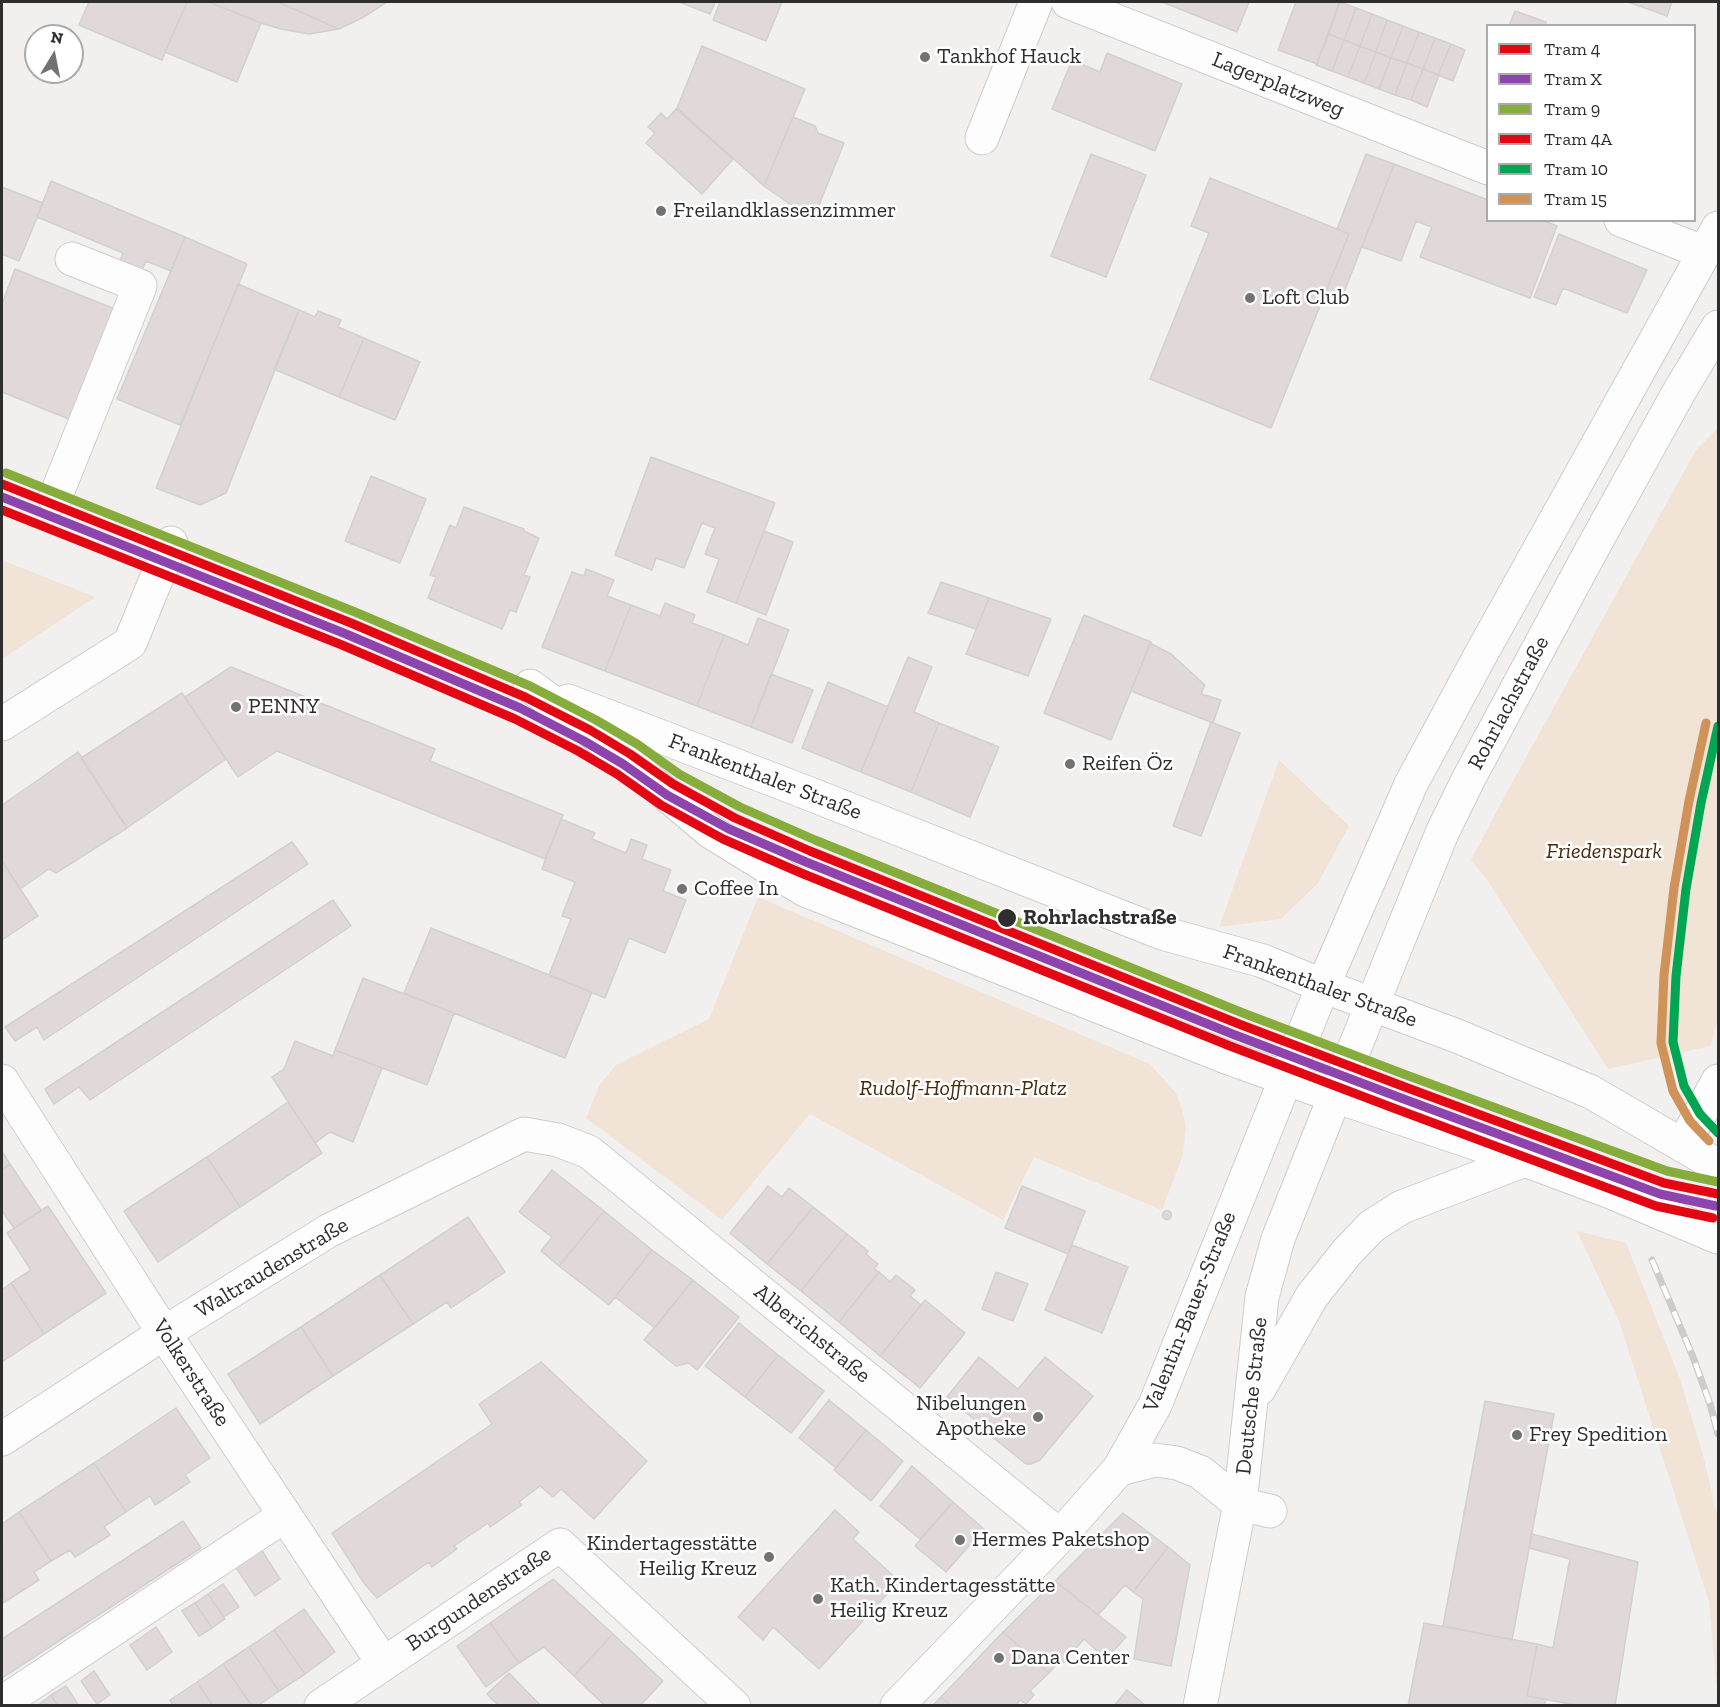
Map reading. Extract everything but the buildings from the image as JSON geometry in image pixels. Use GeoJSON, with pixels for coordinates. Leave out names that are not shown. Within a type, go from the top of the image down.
{"type":"FeatureCollection","features":[{"type":"Feature","properties":{"kind":"street"},"geometry":{"type":"LineString","coordinates":[[982,138],[1036,2]]}},
{"type":"Feature","properties":{"kind":"street","name":"Lagerplatzweg"},"geometry":{"type":"LineString","coordinates":[[1068,2],[1486,167]]}},
{"type":"Feature","properties":{"kind":"street"},"geometry":{"type":"LineString","coordinates":[[1630,222],[1712,241]]}},
{"type":"Feature","properties":{"kind":"street","name":"Rohrlachstraße"},"geometry":{"type":"LineString","coordinates":[[1323,986],[1411,784],[1712,241]]}},
{"type":"Feature","properties":{"kind":"street"},"geometry":{"type":"LineString","coordinates":[[55,498],[140,286],[72,259]]}},
{"type":"Feature","properties":{"kind":"street","name":"Rohrlachstraße"},"geometry":{"type":"LineString","coordinates":[[1335,1095],[1442,833],[1469,778],[1679,392],[1719,327]]}},
{"type":"Feature","properties":{"kind":"street"},"geometry":{"type":"LineString","coordinates":[[2,724],[130,643],[171,543]]}},
{"type":"Feature","properties":{"kind":"street","name":"Frankenthaler Straße"},"geometry":{"type":"LineString","coordinates":[[1719,1166],[1591,1092],[1263,961],[1162,933],[530,686],[590,730],[711,832],[805,890],[1285,1079],[1525,1160],[1611,1192],[1719,1237]]}},
{"type":"Feature","properties":{"kind":"street","name":"Valentin-Bauer-Straße"},"geometry":{"type":"LineString","coordinates":[[897,1706],[1060,1536],[1119,1469],[1155,1405],[1323,986]]}},
{"type":"Feature","properties":{"kind":"street","name":"Volkerstraße"},"geometry":{"type":"LineString","coordinates":[[2,1081],[164,1333],[383,1663]]}},
{"type":"Feature","properties":{"kind":"street"},"geometry":{"type":"LineString","coordinates":[[1683,1145],[1719,1081]]}},
{"type":"Feature","properties":{"kind":"street","name":"Deutsche Straße"},"geometry":{"type":"LineString","coordinates":[[1200,1706],[1255,1508],[1252,1401],[1262,1297],[1278,1239],[1335,1095]]}},
{"type":"Feature","properties":{"kind":"street","name":"Waltraudenstraße"},"geometry":{"type":"LineString","coordinates":[[2,1439],[164,1333],[328,1231],[524,1134],[558,1140]]}},
{"type":"Feature","properties":{"kind":"street","name":"Alberichstraße"},"geometry":{"type":"LineString","coordinates":[[558,1140],[589,1152],[1060,1536]]}},
{"type":"Feature","properties":{"kind":"street"},"geometry":{"type":"LineString","coordinates":[[1252,1401],[1312,1296],[1347,1252],[1372,1226],[1402,1207],[1525,1160]]}},
{"type":"Feature","properties":{"kind":"street"},"geometry":{"type":"LineString","coordinates":[[1119,1469],[1155,1460],[1177,1463],[1200,1472],[1255,1508]]}},
{"type":"Feature","properties":{"kind":"street"},"geometry":{"type":"LineString","coordinates":[[2,1703],[284,1516]]}},
{"type":"Feature","properties":{"kind":"street","name":"Burgundenstraße"},"geometry":{"type":"LineString","coordinates":[[321,1706],[560,1545],[734,1706]]}},
{"type":"Feature","properties":{"kind":"green space","name":"Friedenspark"},"geometry":{"type":"Polygon","coordinates":[[[1718,428],[1718,1018],[1711,1046],[1608,1069],[1486,878],[1471,860],[1696,450],[1718,428]]]}},
{"type":"Feature","properties":{"kind":"green space"},"geometry":{"type":"Polygon","coordinates":[[[2,560],[95,597],[2,659],[2,560]]]}},
{"type":"Feature","properties":{"kind":"green space"},"geometry":{"type":"Polygon","coordinates":[[[1279,760],[1349,826],[1318,883],[1281,919],[1219,927],[1279,760]]]}},
{"type":"Feature","properties":{"kind":"green space","name":"Rudolf-Hoffmann-Platz"},"geometry":{"type":"Polygon","coordinates":[[[758,897],[1150,1064],[1176,1093],[1186,1126],[1183,1155],[1162,1210],[1034,1157],[1003,1220],[810,1114],[722,1220],[586,1118],[599,1086],[616,1065],[709,1019],[758,897]]]}},
{"type":"Feature","properties":{"kind":"green space"},"geometry":{"type":"Polygon","coordinates":[[[1577,1231],[1626,1243],[1680,1379],[1703,1455],[1718,1519],[1718,1705],[1709,1602],[1619,1321],[1577,1231]]]}},
{"type":"Feature","properties":{"kind":"railway"},"geometry":{"type":"LineString","coordinates":[[1652,1260],[1693,1357],[1718,1434]]}},
{"type":"Feature","properties":{"kind":"tram line","name":"9"},"geometry":{"type":"LineString","coordinates":[[6,473],[355,612],[530,686],[596,720],[637,744],[679,774],[740,807],[815,840],[1243,1013],[1409,1076],[1667,1171],[1718,1182]]}},
{"type":"Feature","properties":{"kind":"tram line","name":"4"},"geometry":{"type":"LineString","coordinates":[[2,484],[351,623],[525,697],[590,730],[673,784],[735,818],[810,851],[1239,1024],[1405,1087],[1664,1183],[1718,1194]]}},
{"type":"Feature","properties":{"kind":"tram line","name":"X"},"geometry":{"type":"LineString","coordinates":[[2,497],[346,634],[520,708],[584,741],[623,764],[667,795],[729,829],[806,862],[1235,1035],[1401,1098],[1660,1194],[1716,1206]]}},
{"type":"Feature","properties":{"kind":"tram line","name":"4A"},"geometry":{"type":"LineString","coordinates":[[2,510],[342,645],[515,719],[578,751],[617,774],[661,805],[723,839],[801,873],[1230,1046],[1396,1109],[1656,1206],[1713,1218]]}},
{"type":"Feature","properties":{"kind":"tram line","name":"15"},"geometry":{"type":"LineString","coordinates":[[1706,723],[1689,801],[1674,888],[1664,975],[1661,1043],[1673,1091],[1690,1121],[1709,1141]]}},
{"type":"Feature","properties":{"kind":"tram line","name":"10"},"geometry":{"type":"LineString","coordinates":[[1718,726],[1701,803],[1686,889],[1676,976],[1673,1042],[1684,1086],[1700,1114],[1718,1133]]}},
{"type":"Feature","properties":{"kind":"place","name":"Tankhof Hauck"},"geometry":{"type":"Point","coordinates":[925,57]}},
{"type":"Feature","properties":{"kind":"place","name":"Freilandklassenzimmer"},"geometry":{"type":"Point","coordinates":[661,211]}},
{"type":"Feature","properties":{"kind":"place","name":"Loft Club"},"geometry":{"type":"Point","coordinates":[1250,298]}},
{"type":"Feature","properties":{"kind":"place","name":"PENNY"},"geometry":{"type":"Point","coordinates":[236,707]}},
{"type":"Feature","properties":{"kind":"place","name":"Reifen Öz"},"geometry":{"type":"Point","coordinates":[1070,764]}},
{"type":"Feature","properties":{"kind":"place","name":"Coffee In"},"geometry":{"type":"Point","coordinates":[682,889]}},
{"type":"Feature","properties":{"kind":"place","name":"Rohrlachstraße"},"geometry":{"type":"Point","coordinates":[1007,918]}},
{"type":"Feature","properties":{"kind":"place","name":"Nibelungen Apotheke"},"geometry":{"type":"Point","coordinates":[1038,1417]}},
{"type":"Feature","properties":{"kind":"place","name":"Frey Spedition"},"geometry":{"type":"Point","coordinates":[1517,1435]}},
{"type":"Feature","properties":{"kind":"place","name":"Hermes Paketshop"},"geometry":{"type":"Point","coordinates":[960,1540]}},
{"type":"Feature","properties":{"kind":"place","name":"Kindertagesstätte Heilig Kreuz"},"geometry":{"type":"Point","coordinates":[769,1557]}},
{"type":"Feature","properties":{"kind":"place","name":"Kath. Kindertagesstätte Heilig Kreuz"},"geometry":{"type":"Point","coordinates":[818,1599]}},
{"type":"Feature","properties":{"kind":"place","name":"Dana Center"},"geometry":{"type":"Point","coordinates":[999,1658]}}]}
